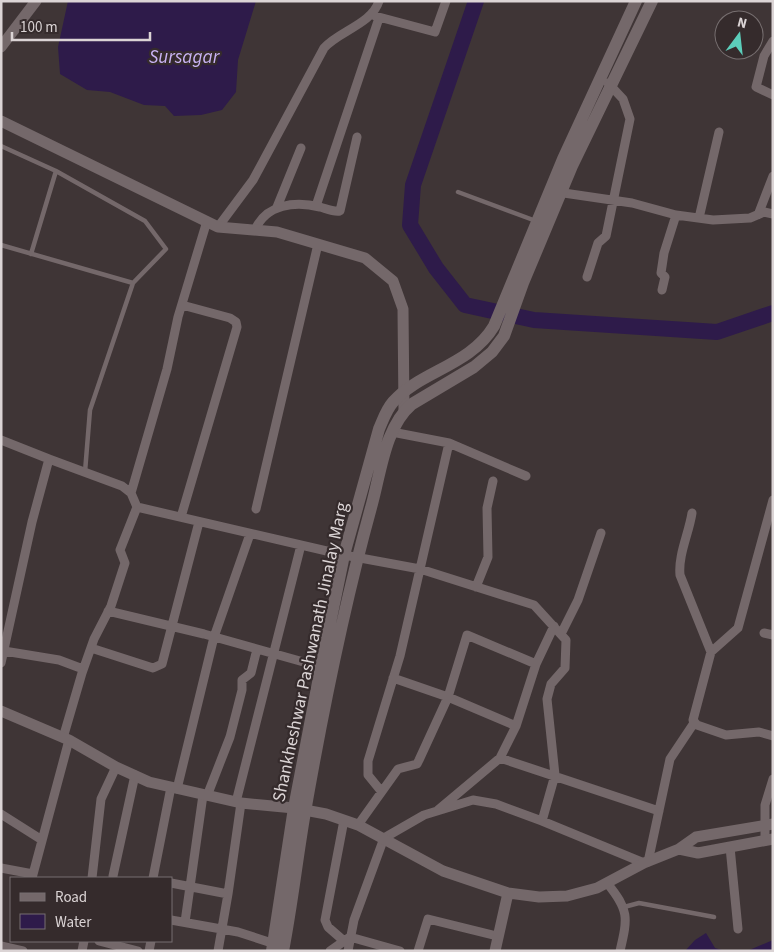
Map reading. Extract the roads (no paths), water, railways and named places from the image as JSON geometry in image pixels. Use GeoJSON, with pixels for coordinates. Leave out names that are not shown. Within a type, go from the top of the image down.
{"type":"FeatureCollection","features":[{"type":"Feature","properties":{"kind":"main road"},"geometry":{"type":"LineString","coordinates":[[518,281],[555,192],[606,81],[636,1]]}},
{"type":"Feature","properties":{"kind":"main road"},"geometry":{"type":"LineString","coordinates":[[606,81],[652,1]]}},
{"type":"Feature","properties":{"kind":"main road"},"geometry":{"type":"LineString","coordinates":[[278,948],[300,809],[327,668],[351,557],[392,432],[404,411],[412,404],[474,367],[492,352],[504,336],[518,281],[537,221],[555,192]]}},
{"type":"Feature","properties":{"kind":"main road","name":"Shankheshwar Pashwanath Jinalay Marg"},"geometry":{"type":"LineString","coordinates":[[351,557],[379,429],[387,411],[403,393],[480,344],[494,326],[518,281]]}},
{"type":"Feature","properties":{"kind":"street"},"geometry":{"type":"LineString","coordinates":[[1,47],[36,1]]}},
{"type":"Feature","properties":{"kind":"street"},"geometry":{"type":"LineString","coordinates":[[316,206],[379,1]]}},
{"type":"Feature","properties":{"kind":"street"},"geometry":{"type":"LineString","coordinates":[[218,227],[252,180],[324,48],[340,34],[375,16],[435,32],[446,1]]}},
{"type":"Feature","properties":{"kind":"street"},"geometry":{"type":"LineString","coordinates":[[773,41],[764,56],[756,87],[773,95]]}},
{"type":"Feature","properties":{"kind":"street"},"geometry":{"type":"LineString","coordinates":[[587,277],[598,243],[606,236],[630,119],[624,99],[606,81]]}},
{"type":"Feature","properties":{"kind":"street"},"geometry":{"type":"LineString","coordinates":[[1,121],[218,227],[277,232],[365,258],[393,281],[403,310],[404,411]]}},
{"type":"Feature","properties":{"kind":"street"},"geometry":{"type":"LineString","coordinates":[[700,218],[719,132]]}},
{"type":"Feature","properties":{"kind":"street"},"geometry":{"type":"LineString","coordinates":[[277,207],[316,206],[340,211],[358,137]]}},
{"type":"Feature","properties":{"kind":"street"},"geometry":{"type":"LineString","coordinates":[[255,230],[258,223],[277,207],[301,148]]}},
{"type":"Feature","properties":{"kind":"street"},"geometry":{"type":"LineString","coordinates":[[758,215],[773,176]]}},
{"type":"Feature","properties":{"kind":"street"},"geometry":{"type":"LineString","coordinates":[[555,192],[613,200],[676,215],[700,218],[750,218],[764,212],[773,214]]}},
{"type":"Feature","properties":{"kind":"street"},"geometry":{"type":"LineString","coordinates":[[662,290],[665,277],[661,273],[664,253],[676,215]]}},
{"type":"Feature","properties":{"kind":"street"},"geometry":{"type":"LineString","coordinates":[[131,493],[168,369],[182,305],[207,221]]}},
{"type":"Feature","properties":{"kind":"street"},"geometry":{"type":"LineString","coordinates":[[256,509],[318,244]]}},
{"type":"Feature","properties":{"kind":"street"},"geometry":{"type":"LineString","coordinates":[[181,517],[237,327],[236,322],[230,318],[182,305]]}},
{"type":"Feature","properties":{"kind":"street"},"geometry":{"type":"LineString","coordinates":[[392,432],[448,443],[526,476]]}},
{"type":"Feature","properties":{"kind":"street"},"geometry":{"type":"LineString","coordinates":[[1,440],[122,486],[131,493],[137,507],[120,550],[125,563],[108,611],[83,669],[33,876],[1,868]]}},
{"type":"Feature","properties":{"kind":"street"},"geometry":{"type":"LineString","coordinates":[[381,791],[368,775],[367,767],[394,678],[448,443]]}},
{"type":"Feature","properties":{"kind":"street"},"geometry":{"type":"LineString","coordinates":[[1,663],[32,522],[49,459]]}},
{"type":"Feature","properties":{"kind":"street"},"geometry":{"type":"LineString","coordinates":[[476,586],[488,557],[487,508],[493,481]]}},
{"type":"Feature","properties":{"kind":"street"},"geometry":{"type":"LineString","coordinates":[[646,862],[670,759],[694,723],[693,715],[711,652],[738,628],[773,500]]}},
{"type":"Feature","properties":{"kind":"street"},"geometry":{"type":"LineString","coordinates":[[137,507],[351,557],[420,569],[534,605],[566,640],[565,668],[551,684],[547,699],[555,775],[542,821]]}},
{"type":"Feature","properties":{"kind":"street"},"geometry":{"type":"LineString","coordinates":[[692,512],[689,533],[679,564],[680,575],[711,652]]}},
{"type":"Feature","properties":{"kind":"street"},"geometry":{"type":"LineString","coordinates":[[91,648],[158,668],[162,664],[199,522]]}},
{"type":"Feature","properties":{"kind":"street"},"geometry":{"type":"LineString","coordinates":[[561,634],[578,600],[601,533]]}},
{"type":"Feature","properties":{"kind":"street"},"geometry":{"type":"LineString","coordinates":[[153,877],[174,788],[214,637],[250,534]]}},
{"type":"Feature","properties":{"kind":"street"},"geometry":{"type":"LineString","coordinates":[[218,951],[228,894],[238,803],[301,546]]}},
{"type":"Feature","properties":{"kind":"street"},"geometry":{"type":"LineString","coordinates":[[108,611],[214,637],[327,668]]}},
{"type":"Feature","properties":{"kind":"street"},"geometry":{"type":"LineString","coordinates":[[436,812],[500,758],[516,726],[536,664],[554,626]]}},
{"type":"Feature","properties":{"kind":"street"},"geometry":{"type":"LineString","coordinates":[[358,824],[398,769],[412,766],[419,760],[448,697],[467,635],[536,664]]}},
{"type":"Feature","properties":{"kind":"street"},"geometry":{"type":"LineString","coordinates":[[185,922],[189,887],[205,796],[230,737],[242,690],[242,680],[251,673],[256,649]]}},
{"type":"Feature","properties":{"kind":"street"},"geometry":{"type":"LineString","coordinates":[[4,651],[59,660],[83,669]]}},
{"type":"Feature","properties":{"kind":"street"},"geometry":{"type":"LineString","coordinates":[[394,678],[448,697],[516,726]]}},
{"type":"Feature","properties":{"kind":"street"},"geometry":{"type":"LineString","coordinates":[[1,711],[66,739],[116,767],[135,775],[205,796],[238,803],[300,809],[358,824],[443,871],[508,893],[539,897],[567,896],[597,888],[646,862],[679,849],[696,837],[768,824]]}},
{"type":"Feature","properties":{"kind":"street"},"geometry":{"type":"LineString","coordinates":[[694,723],[726,734],[759,732],[773,736]]}},
{"type":"Feature","properties":{"kind":"street"},"geometry":{"type":"LineString","coordinates":[[500,758],[659,811]]}},
{"type":"Feature","properties":{"kind":"street"},"geometry":{"type":"LineString","coordinates":[[92,877],[101,799],[116,767]]}},
{"type":"Feature","properties":{"kind":"street"},"geometry":{"type":"LineString","coordinates":[[113,876],[135,775]]}},
{"type":"Feature","properties":{"kind":"street"},"geometry":{"type":"LineString","coordinates":[[679,849],[698,853],[769,840],[765,805],[773,779]]}},
{"type":"Feature","properties":{"kind":"street"},"geometry":{"type":"LineString","coordinates":[[348,951],[347,939],[384,838],[424,815],[473,800],[496,804],[646,862]]}},
{"type":"Feature","properties":{"kind":"street"},"geometry":{"type":"LineString","coordinates":[[1,814],[42,840]]}},
{"type":"Feature","properties":{"kind":"street"},"geometry":{"type":"LineString","coordinates":[[344,820],[325,920],[328,927],[347,939],[400,951]]}},
{"type":"Feature","properties":{"kind":"street"},"geometry":{"type":"LineString","coordinates":[[730,847],[738,929]]}},
{"type":"Feature","properties":{"kind":"street"},"geometry":{"type":"LineString","coordinates":[[607,882],[624,907],[625,930],[620,951]]}},
{"type":"Feature","properties":{"kind":"street"},"geometry":{"type":"LineString","coordinates":[[172,883],[228,894]]}},
{"type":"Feature","properties":{"kind":"street"},"geometry":{"type":"LineString","coordinates":[[495,951],[508,893]]}},
{"type":"Feature","properties":{"kind":"street"},"geometry":{"type":"LineString","coordinates":[[418,951],[428,918],[497,936]]}},
{"type":"Feature","properties":{"kind":"street"},"geometry":{"type":"LineString","coordinates":[[172,920],[223,929],[278,948]]}},
{"type":"Feature","properties":{"kind":"street"},"geometry":{"type":"LineString","coordinates":[[330,951],[347,939]]}},
{"type":"Feature","properties":{"kind":"street"},"geometry":{"type":"LineString","coordinates":[[103,942],[138,951]]}},
{"type":"Feature","properties":{"kind":"street"},"geometry":{"type":"LineString","coordinates":[[1,946],[17,948]]}},
{"type":"Feature","properties":{"kind":"lane"},"geometry":{"type":"LineString","coordinates":[[1,146],[56,171],[145,222],[166,249],[133,283],[90,410],[85,472]]}},
{"type":"Feature","properties":{"kind":"lane"},"geometry":{"type":"LineString","coordinates":[[31,254],[56,171]]}},
{"type":"Feature","properties":{"kind":"lane"},"geometry":{"type":"LineString","coordinates":[[458,192],[537,221]]}},
{"type":"Feature","properties":{"kind":"lane"},"geometry":{"type":"LineString","coordinates":[[1,245],[133,283]]}},
{"type":"Feature","properties":{"kind":"lane"},"geometry":{"type":"LineString","coordinates":[[624,907],[639,902],[714,918]]}},
{"type":"Feature","properties":{"kind":"water","name":"Sursagar"},"geometry":{"type":"Polygon","coordinates":[[[68,1],[256,1],[238,60],[236,92],[222,110],[201,115],[174,116],[165,106],[144,105],[110,92],[87,90],[60,74],[58,47],[68,1]]]}},
{"type":"Feature","properties":{"kind":"water"},"geometry":{"type":"Polygon","coordinates":[[[706,933],[715,948],[725,951],[685,951],[695,940],[706,933]]]}},
{"type":"Feature","properties":{"kind":"water"},"geometry":{"type":"Polygon","coordinates":[[[773,940],[773,951],[747,951],[773,940]]]}},
{"type":"Feature","properties":{"kind":"waterway"},"geometry":{"type":"LineString","coordinates":[[476,1],[413,185],[410,225],[436,268],[465,305],[534,320],[717,332],[773,313]]}}]}
